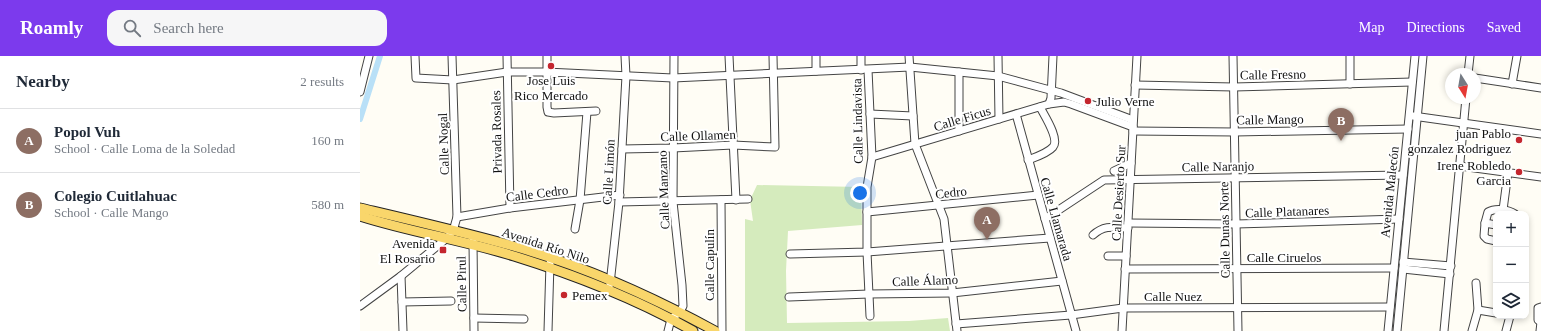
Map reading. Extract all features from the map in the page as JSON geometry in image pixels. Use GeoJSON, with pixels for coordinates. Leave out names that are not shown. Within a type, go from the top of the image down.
{"type":"FeatureCollection","features":[{"type":"Feature","properties":{"kind":"main road","name":"Avenida Río Nilo"},"geometry":{"type":"LineString","coordinates":[[360,208],[473,241],[550,268],[608,290],[672,319],[693,331]]}},
{"type":"Feature","properties":{"kind":"main road","name":"Avenida Río Nilo"},"geometry":{"type":"LineString","coordinates":[[360,216],[450,234]]}},
{"type":"Feature","properties":{"kind":"main road","name":"Avenida Río Nilo"},"geometry":{"type":"LineString","coordinates":[[473,241],[514,246],[611,280],[680,312],[715,331]]}},
{"type":"Feature","properties":{"kind":"street"},"geometry":{"type":"LineString","coordinates":[[360,92],[369,56]]}},
{"type":"Feature","properties":{"kind":"street"},"geometry":{"type":"LineString","coordinates":[[415,56],[416,78],[453,80],[507,72],[546,72],[673,78],[910,67],[998,76],[1052,90],[1133,126]]}},
{"type":"Feature","properties":{"kind":"street","name":"Calle Nogal"},"geometry":{"type":"LineString","coordinates":[[450,234],[457,217],[452,56]]}},
{"type":"Feature","properties":{"kind":"street","name":"Privada Rosales"},"geometry":{"type":"LineString","coordinates":[[507,56],[510,208]]}},
{"type":"Feature","properties":{"kind":"street"},"geometry":{"type":"LineString","coordinates":[[546,56],[548,112],[596,111]]}},
{"type":"Feature","properties":{"kind":"street","name":"Calle Limón"},"geometry":{"type":"LineString","coordinates":[[608,290],[611,280],[619,199],[626,56]]}},
{"type":"Feature","properties":{"kind":"street","name":"Calle Manzano"},"geometry":{"type":"LineString","coordinates":[[674,56],[673,202],[682,285],[683,306],[680,312]]}},
{"type":"Feature","properties":{"kind":"street"},"geometry":{"type":"LineString","coordinates":[[729,56],[736,200]]}},
{"type":"Feature","properties":{"kind":"street"},"geometry":{"type":"LineString","coordinates":[[773,56],[774,74]]}},
{"type":"Feature","properties":{"kind":"street"},"geometry":{"type":"LineString","coordinates":[[816,56],[816,71]]}},
{"type":"Feature","properties":{"kind":"street"},"geometry":{"type":"LineString","coordinates":[[861,56],[865,70]]}},
{"type":"Feature","properties":{"kind":"street"},"geometry":{"type":"LineString","coordinates":[[909,56],[915,144],[944,219],[957,328]]}},
{"type":"Feature","properties":{"kind":"street"},"geometry":{"type":"LineString","coordinates":[[998,56],[998,120]]}},
{"type":"Feature","properties":{"kind":"street"},"geometry":{"type":"LineString","coordinates":[[1049,104],[1052,90],[1053,56]]}},
{"type":"Feature","properties":{"kind":"street","name":"Calle Desierto Sur"},"geometry":{"type":"LineString","coordinates":[[1122,331],[1137,56]]}},
{"type":"Feature","properties":{"kind":"street","name":"Calle Dunas Norte"},"geometry":{"type":"LineString","coordinates":[[1233,56],[1238,331]]}},
{"type":"Feature","properties":{"kind":"street"},"geometry":{"type":"LineString","coordinates":[[1350,56],[1350,84]]}},
{"type":"Feature","properties":{"kind":"street","name":"Avenida Malecón"},"geometry":{"type":"LineString","coordinates":[[1388,331],[1415,56]]}},
{"type":"Feature","properties":{"kind":"street","name":"Avenida Malecón"},"geometry":{"type":"LineString","coordinates":[[1397,331],[1423,56]]}},
{"type":"Feature","properties":{"kind":"street"},"geometry":{"type":"LineString","coordinates":[[1469,68],[1470,56]]}},
{"type":"Feature","properties":{"kind":"street"},"geometry":{"type":"LineString","coordinates":[[1512,84],[1517,56]]}},
{"type":"Feature","properties":{"kind":"street","name":"Calle Lindavista"},"geometry":{"type":"LineString","coordinates":[[865,70],[870,114],[872,158],[867,187],[867,252],[870,316]]}},
{"type":"Feature","properties":{"kind":"street"},"geometry":{"type":"LineString","coordinates":[[959,72],[959,131]]}},
{"type":"Feature","properties":{"kind":"street","name":"Calle Ollamen"},"geometry":{"type":"LineString","coordinates":[[622,149],[733,145],[775,147],[774,74]]}},
{"type":"Feature","properties":{"kind":"street"},"geometry":{"type":"LineString","coordinates":[[1481,79],[1541,88]]}},
{"type":"Feature","properties":{"kind":"street","name":"Calle Fresno"},"geometry":{"type":"LineString","coordinates":[[1135,85],[1234,87],[1412,82]]}},
{"type":"Feature","properties":{"kind":"street","name":"Calle Ficus"},"geometry":{"type":"LineString","coordinates":[[872,158],[1059,102],[1071,104],[1133,126]]}},
{"type":"Feature","properties":{"kind":"street"},"geometry":{"type":"LineString","coordinates":[[1444,331],[1451,270],[1466,104]]}},
{"type":"Feature","properties":{"kind":"street"},"geometry":{"type":"LineString","coordinates":[[1028,160],[1051,149],[1055,143],[1055,137],[1040,107]]}},
{"type":"Feature","properties":{"kind":"street"},"geometry":{"type":"LineString","coordinates":[[575,229],[580,200],[587,112]]}},
{"type":"Feature","properties":{"kind":"street"},"geometry":{"type":"LineString","coordinates":[[870,114],[913,116]]}},
{"type":"Feature","properties":{"kind":"street","name":"Calle Llamarada"},"geometry":{"type":"LineString","coordinates":[[1016,114],[1076,331]]}},
{"type":"Feature","properties":{"kind":"street"},"geometry":{"type":"LineString","coordinates":[[1409,116],[1541,134]]}},
{"type":"Feature","properties":{"kind":"street","name":"Calle Mango"},"geometry":{"type":"LineString","coordinates":[[1133,126],[1234,132],[1408,129]]}},
{"type":"Feature","properties":{"kind":"street"},"geometry":{"type":"LineString","coordinates":[[1114,171],[1131,163]]}},
{"type":"Feature","properties":{"kind":"street"},"geometry":{"type":"LineString","coordinates":[[1460,166],[1541,177]]}},
{"type":"Feature","properties":{"kind":"street"},"geometry":{"type":"LineString","coordinates":[[1503,210],[1508,172]]}},
{"type":"Feature","properties":{"kind":"street","name":"Calle Naranjo"},"geometry":{"type":"LineString","coordinates":[[1045,219],[1104,180],[1403,175]]}},
{"type":"Feature","properties":{"kind":"street","name":"Cedro"},"geometry":{"type":"LineString","coordinates":[[867,212],[1038,195]]}},
{"type":"Feature","properties":{"kind":"street","name":"Calle Cedro"},"geometry":{"type":"LineString","coordinates":[[457,217],[510,208],[580,200],[619,199],[673,202],[748,199]]}},
{"type":"Feature","properties":{"kind":"street","name":"Calle Capulín"},"geometry":{"type":"LineString","coordinates":[[721,200],[722,331]]}},
{"type":"Feature","properties":{"kind":"street"},"geometry":{"type":"LineString","coordinates":[[1493,240],[1484,238],[1485,223],[1489,211],[1506,211]]}},
{"type":"Feature","properties":{"kind":"street","name":"Calle Platanares"},"geometry":{"type":"LineString","coordinates":[[1093,235],[1102,228],[1128,226],[1399,219]]}},
{"type":"Feature","properties":{"kind":"street"},"geometry":{"type":"LineString","coordinates":[[1485,223],[1493,224]]}},
{"type":"Feature","properties":{"kind":"street"},"geometry":{"type":"LineString","coordinates":[[360,306],[401,276],[450,234]]}},
{"type":"Feature","properties":{"kind":"street"},"geometry":{"type":"LineString","coordinates":[[790,254],[867,252],[1050,238]]}},
{"type":"Feature","properties":{"kind":"street","name":"Calle Pirul"},"geometry":{"type":"LineString","coordinates":[[473,241],[474,331]]}},
{"type":"Feature","properties":{"kind":"street"},"geometry":{"type":"LineString","coordinates":[[1108,256],[1126,256]]}},
{"type":"Feature","properties":{"kind":"street"},"geometry":{"type":"LineString","coordinates":[[548,331],[550,258]]}},
{"type":"Feature","properties":{"kind":"street"},"geometry":{"type":"LineString","coordinates":[[1403,266],[1451,270]]}},
{"type":"Feature","properties":{"kind":"street","name":"Calle Ciruelos"},"geometry":{"type":"LineString","coordinates":[[1125,269],[1394,268]]}},
{"type":"Feature","properties":{"kind":"street"},"geometry":{"type":"LineString","coordinates":[[401,276],[403,331]]}},
{"type":"Feature","properties":{"kind":"street","name":"Calle Álamo"},"geometry":{"type":"LineString","coordinates":[[789,297],[952,293],[1062,281]]}},
{"type":"Feature","properties":{"kind":"street"},"geometry":{"type":"LineString","coordinates":[[1472,331],[1478,310],[1476,283]]}},
{"type":"Feature","properties":{"kind":"street"},"geometry":{"type":"LineString","coordinates":[[402,302],[451,301]]}},
{"type":"Feature","properties":{"kind":"street","name":"Calle Nuez"},"geometry":{"type":"LineString","coordinates":[[957,328],[1123,308],[1390,307]]}},
{"type":"Feature","properties":{"kind":"street"},"geometry":{"type":"LineString","coordinates":[[1540,331],[1541,322],[1538,320],[1538,308],[1541,307]]}},
{"type":"Feature","properties":{"kind":"street"},"geometry":{"type":"LineString","coordinates":[[1478,310],[1493,312]]}},
{"type":"Feature","properties":{"kind":"street"},"geometry":{"type":"LineString","coordinates":[[668,331],[672,319],[680,312]]}},
{"type":"Feature","properties":{"kind":"street"},"geometry":{"type":"LineString","coordinates":[[474,318],[524,318]]}},
{"type":"Feature","properties":{"kind":"street"},"geometry":{"type":"LineString","coordinates":[[1506,331],[1509,319]]}},
{"type":"Feature","properties":{"kind":"green space"},"geometry":{"type":"Polygon","coordinates":[[[757,185],[861,187],[862,225],[788,231],[786,271],[787,323],[909,321],[948,318],[950,331],[745,331],[745,219],[753,221],[750,200],[757,185]]]}},
{"type":"Feature","properties":{"kind":"waterway"},"geometry":{"type":"LineString","coordinates":[[360,119],[380,56]]}},
{"type":"Feature","properties":{"kind":"place","name":"Jose Luis Rico Mercado"},"geometry":{"type":"Point","coordinates":[551,66]}},
{"type":"Feature","properties":{"kind":"place","name":"Julio Verne"},"geometry":{"type":"Point","coordinates":[1088,101]}},
{"type":"Feature","properties":{"kind":"place","name":"juan Pablo gonzalez Rodriguez"},"geometry":{"type":"Point","coordinates":[1519,140]}},
{"type":"Feature","properties":{"kind":"place","name":"Colegio Cuitlahuac"},"geometry":{"type":"Point","coordinates":[1341,141]}},
{"type":"Feature","properties":{"kind":"place","name":"Irene Robledo Garcia"},"geometry":{"type":"Point","coordinates":[1519,172]}},
{"type":"Feature","properties":{"kind":"place","name":"Popol Vuh"},"geometry":{"type":"Point","coordinates":[987,240]}},
{"type":"Feature","properties":{"kind":"place","name":"Avenida El Rosario"},"geometry":{"type":"Point","coordinates":[443,250]}},
{"type":"Feature","properties":{"kind":"place","name":"Pemex"},"geometry":{"type":"Point","coordinates":[564,295]}}]}
